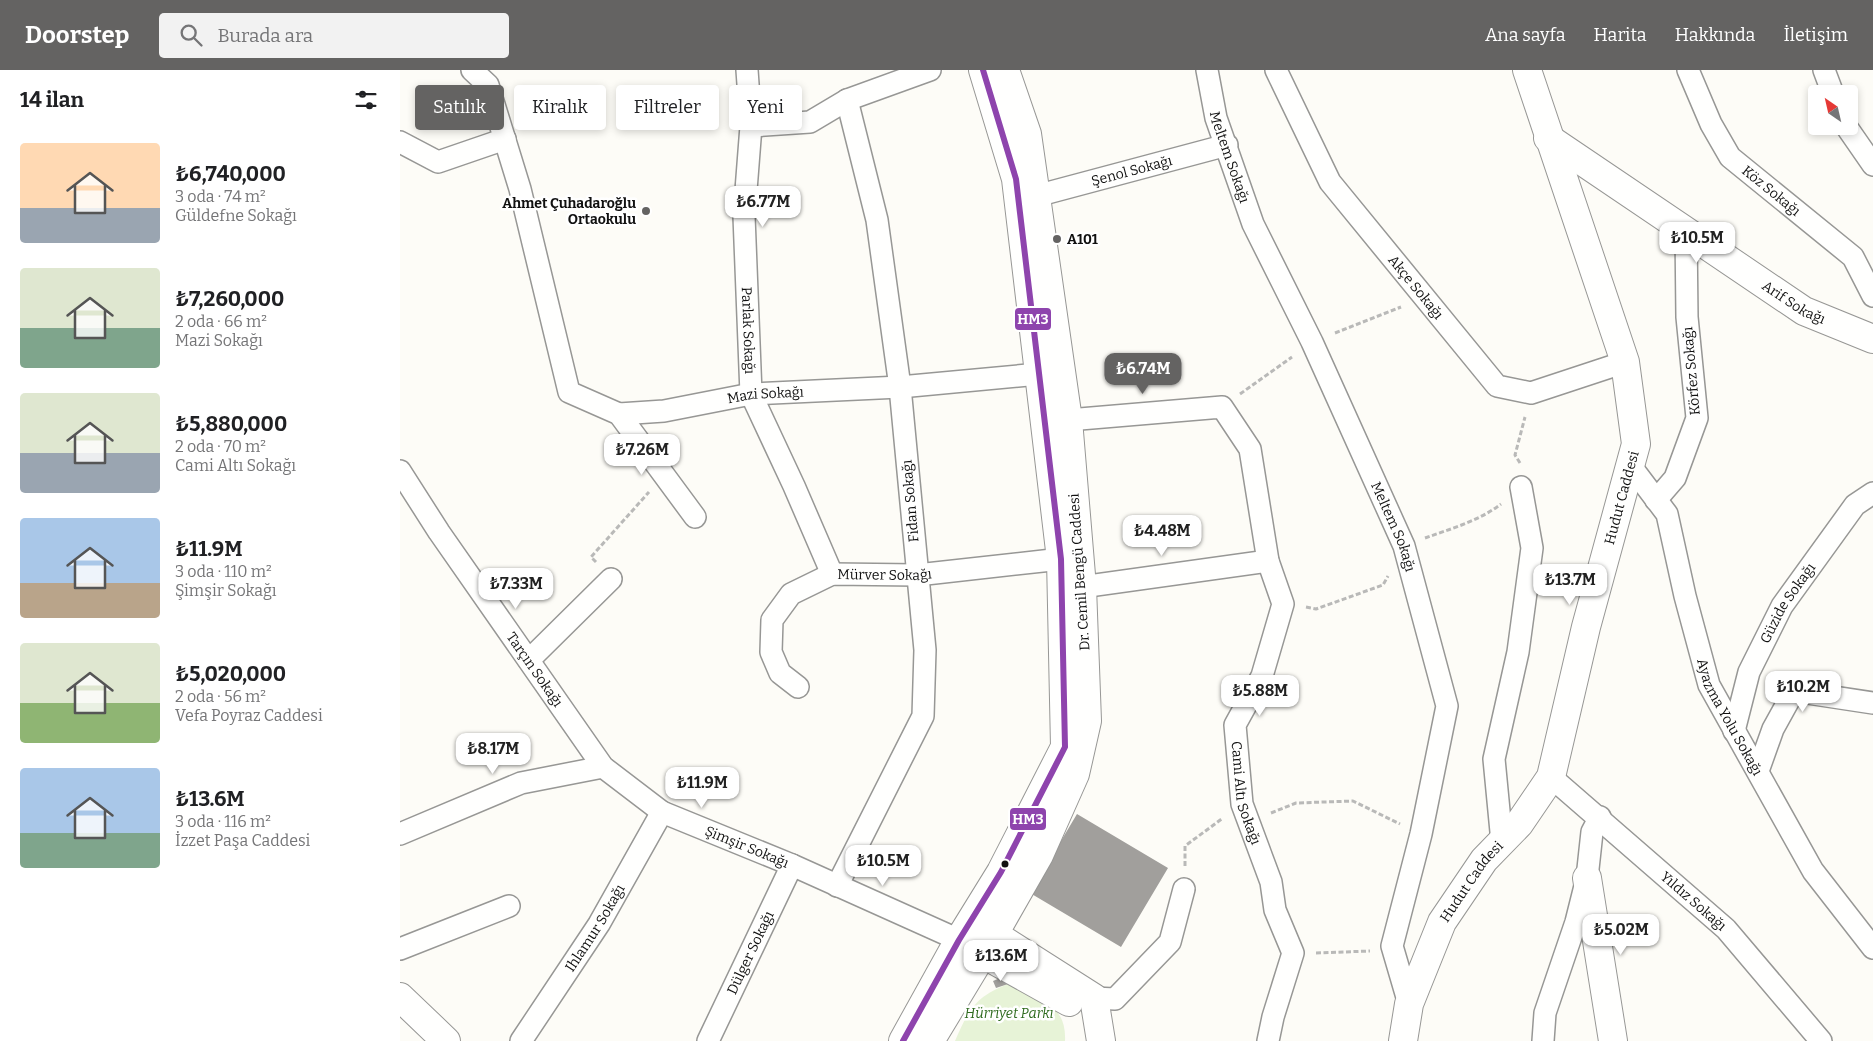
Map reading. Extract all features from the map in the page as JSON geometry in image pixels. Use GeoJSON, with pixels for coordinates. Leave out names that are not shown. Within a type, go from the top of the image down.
{"type":"FeatureCollection","features":[{"type":"Feature","properties":{"kind":"street"},"geometry":{"type":"LineString","coordinates":[[472,70],[488,85],[520,189],[569,392],[619,414],[695,517]]}},
{"type":"Feature","properties":{"kind":"street","name":"Parlak Sokağı"},"geometry":{"type":"LineString","coordinates":[[747,70],[748,85]]}},
{"type":"Feature","properties":{"kind":"street"},"geometry":{"type":"LineString","coordinates":[[802,123],[810,122],[847,100],[930,70]]}},
{"type":"Feature","properties":{"kind":"street","name":"Dr. Cemil Bengü Caddesi"},"geometry":{"type":"LineString","coordinates":[[983,70],[1016,179],[1061,559],[1072,588]]}},
{"type":"Feature","properties":{"kind":"street","name":"Dr. Cemil Bengü Caddesi"},"geometry":{"type":"LineString","coordinates":[[930,1041],[977,937],[1001,872],[1065,747],[1072,588],[1068,420],[1027,134],[1006,70]]}},
{"type":"Feature","properties":{"kind":"street","name":"Meltem Sokağı"},"geometry":{"type":"LineString","coordinates":[[1207,70],[1216,118],[1253,224],[1312,342],[1404,546],[1447,706],[1421,834],[1392,946]]}},
{"type":"Feature","properties":{"kind":"street","name":"Akçe Sokağı"},"geometry":{"type":"LineString","coordinates":[[1276,70],[1330,182],[1497,386],[1531,393],[1625,362]]}},
{"type":"Feature","properties":{"kind":"street","name":"Hudut Caddesi"},"geometry":{"type":"LineString","coordinates":[[1403,1041],[1409,1004],[1442,922],[1484,860],[1518,824],[1551,777],[1586,627],[1636,444],[1625,362],[1548,138],[1527,70]]}},
{"type":"Feature","properties":{"kind":"street","name":"Köz Sokağı"},"geometry":{"type":"LineString","coordinates":[[1688,70],[1711,124],[1730,157],[1852,257],[1873,296]]}},
{"type":"Feature","properties":{"kind":"street"},"geometry":{"type":"LineString","coordinates":[[1824,70],[1830,85]]}},
{"type":"Feature","properties":{"kind":"street","name":"Fidan Sokağı"},"geometry":{"type":"LineString","coordinates":[[837,886],[923,716],[925,650],[900,387],[877,220],[847,100]]}},
{"type":"Feature","properties":{"kind":"street","name":"Parlak Sokağı"},"geometry":{"type":"LineString","coordinates":[[751,130],[744,216],[751,394],[832,574]]}},
{"type":"Feature","properties":{"kind":"street"},"geometry":{"type":"LineString","coordinates":[[1852,135],[1873,165]]}},
{"type":"Feature","properties":{"kind":"street","name":"Arif Sokağı"},"geometry":{"type":"LineString","coordinates":[[1548,138],[1804,311],[1873,339]]}},
{"type":"Feature","properties":{"kind":"street"},"geometry":{"type":"LineString","coordinates":[[400,142],[438,162],[505,140]]}},
{"type":"Feature","properties":{"kind":"street","name":"Şenol Sokağı"},"geometry":{"type":"LineString","coordinates":[[1036,196],[1227,145]]}},
{"type":"Feature","properties":{"kind":"street","name":"Körfez Sokağı"},"geometry":{"type":"LineString","coordinates":[[1656,500],[1675,478],[1684,458],[1696,418],[1687,317],[1686,232]]}},
{"type":"Feature","properties":{"kind":"street","name":"Mazi Sokağı"},"geometry":{"type":"LineString","coordinates":[[619,414],[664,411],[751,394],[900,387],[1039,374]]}},
{"type":"Feature","properties":{"kind":"street"},"geometry":{"type":"LineString","coordinates":[[1068,420],[1222,407],[1250,449],[1268,561],[1283,604]]}},
{"type":"Feature","properties":{"kind":"street","name":"Ayazma Yolu Sokağı"},"geometry":{"type":"LineString","coordinates":[[1630,465],[1667,514],[1685,596],[1709,685],[1813,871],[1873,948]]}},
{"type":"Feature","properties":{"kind":"street","name":"Tarçın Sokağı"},"geometry":{"type":"LineString","coordinates":[[400,471],[439,532],[603,767]]}},
{"type":"Feature","properties":{"kind":"street"},"geometry":{"type":"LineString","coordinates":[[1502,842],[1494,759],[1518,652],[1532,548],[1521,487]]}},
{"type":"Feature","properties":{"kind":"street","name":"Güzide Sokağı"},"geometry":{"type":"LineString","coordinates":[[1734,731],[1749,672],[1782,606],[1855,505],[1873,493]]}},
{"type":"Feature","properties":{"kind":"street","name":"Mürver Sokağı"},"geometry":{"type":"LineString","coordinates":[[798,687],[780,673],[771,652],[772,620],[791,594],[832,574],[917,575],[1061,559]]}},
{"type":"Feature","properties":{"kind":"street"},"geometry":{"type":"LineString","coordinates":[[1072,588],[1268,561]]}},
{"type":"Feature","properties":{"kind":"street"},"geometry":{"type":"LineString","coordinates":[[529,660],[611,579]]}},
{"type":"Feature","properties":{"kind":"street","name":"Cami Altı Sokağı"},"geometry":{"type":"LineString","coordinates":[[1283,604],[1262,676],[1235,725],[1245,814],[1271,882],[1275,910],[1293,953]]}},
{"type":"Feature","properties":{"kind":"street"},"geometry":{"type":"LineString","coordinates":[[1758,771],[1774,729],[1794,691],[1873,703]]}},
{"type":"Feature","properties":{"kind":"street"},"geometry":{"type":"LineString","coordinates":[[400,834],[521,783],[603,767]]}},
{"type":"Feature","properties":{"kind":"street","name":"Şimşir Sokağı"},"geometry":{"type":"LineString","coordinates":[[603,767],[662,812],[792,865],[837,886],[977,937]]}},
{"type":"Feature","properties":{"kind":"street","name":"Yıldız Sokağı"},"geometry":{"type":"LineString","coordinates":[[1551,777],[1600,817],[1726,929],[1811,1039]]}},
{"type":"Feature","properties":{"kind":"street","name":"Ihlamur Sokağı"},"geometry":{"type":"LineString","coordinates":[[521,1041],[600,924],[662,812]]}},
{"type":"Feature","properties":{"kind":"street"},"geometry":{"type":"LineString","coordinates":[[1543,1041],[1544,1013],[1576,922],[1587,878],[1592,832],[1600,817]]}},
{"type":"Feature","properties":{"kind":"street","name":"Dülger Sokağı"},"geometry":{"type":"LineString","coordinates":[[708,1041],[792,865]]}},
{"type":"Feature","properties":{"kind":"street"},"geometry":{"type":"LineString","coordinates":[[1587,878],[1613,1041]]}},
{"type":"Feature","properties":{"kind":"street"},"geometry":{"type":"LineString","coordinates":[[1085,1002],[1115,999],[1170,942],[1184,889]]}},
{"type":"Feature","properties":{"kind":"street"},"geometry":{"type":"LineString","coordinates":[[400,949],[509,906]]}},
{"type":"Feature","properties":{"kind":"street"},"geometry":{"type":"LineString","coordinates":[[977,937],[1085,1002],[1101,1041]]}},
{"type":"Feature","properties":{"kind":"street","name":"Dr. Cemil Bengü Caddesi"},"geometry":{"type":"LineString","coordinates":[[903,1041],[977,937]]}},
{"type":"Feature","properties":{"kind":"street"},"geometry":{"type":"LineString","coordinates":[[1392,946],[1409,1004]]}},
{"type":"Feature","properties":{"kind":"street"},"geometry":{"type":"LineString","coordinates":[[1268,1041],[1293,953]]}},
{"type":"Feature","properties":{"kind":"street"},"geometry":{"type":"LineString","coordinates":[[400,997],[446,1041]]}},
{"type":"Feature","properties":{"kind":"street"},"geometry":{"type":"LineString","coordinates":[[1084,1041],[1085,1002]]}},
{"type":"Feature","properties":{"kind":"path"},"geometry":{"type":"LineString","coordinates":[[1283,604],[1316,609],[1383,585],[1404,546],[1460,526],[1492,511],[1521,487],[1523,468],[1515,455],[1531,393]]}},
{"type":"Feature","properties":{"kind":"path"},"geometry":{"type":"LineString","coordinates":[[611,579],[591,557],[664,475]]}},
{"type":"Feature","properties":{"kind":"path"},"geometry":{"type":"LineString","coordinates":[[1184,889],[1185,846],[1245,814],[1296,802],[1353,801],[1421,834]]}},
{"type":"Feature","properties":{"kind":"path"},"geometry":{"type":"LineString","coordinates":[[1293,953],[1366,952],[1392,946]]}},
{"type":"Feature","properties":{"kind":"green space","name":"Hürriyet Parkı"},"geometry":{"type":"Polygon","coordinates":[[[1008,984],[1039,998],[1055,1010],[1061,1018],[1065,1041],[955,1041],[974,1005],[988,994],[1008,984]]]}},
{"type":"Feature","properties":{"kind":"building"},"geometry":{"type":"Polygon","coordinates":[[[1077,814],[1168,868],[1121,947],[1030,893],[1077,814]]]}},
{"type":"Feature","properties":{"kind":"building"},"geometry":{"type":"Polygon","coordinates":[[[1005,976],[1008,984],[996,988],[993,981],[1005,976]]]}},
{"type":"Feature","properties":{"kind":"transit line","name":"HM3"},"geometry":{"type":"LineString","coordinates":[[903,1041],[959,940],[1001,872],[1065,747],[1061,559],[1016,179],[983,70]]}},
{"type":"Feature","properties":{"kind":"place","name":"Ahmet Çuhadaroğlu Ortaokulu"},"geometry":{"type":"Point","coordinates":[646,211]}},
{"type":"Feature","properties":{"kind":"place","name":"A101"},"geometry":{"type":"Point","coordinates":[1057,239]}}]}
